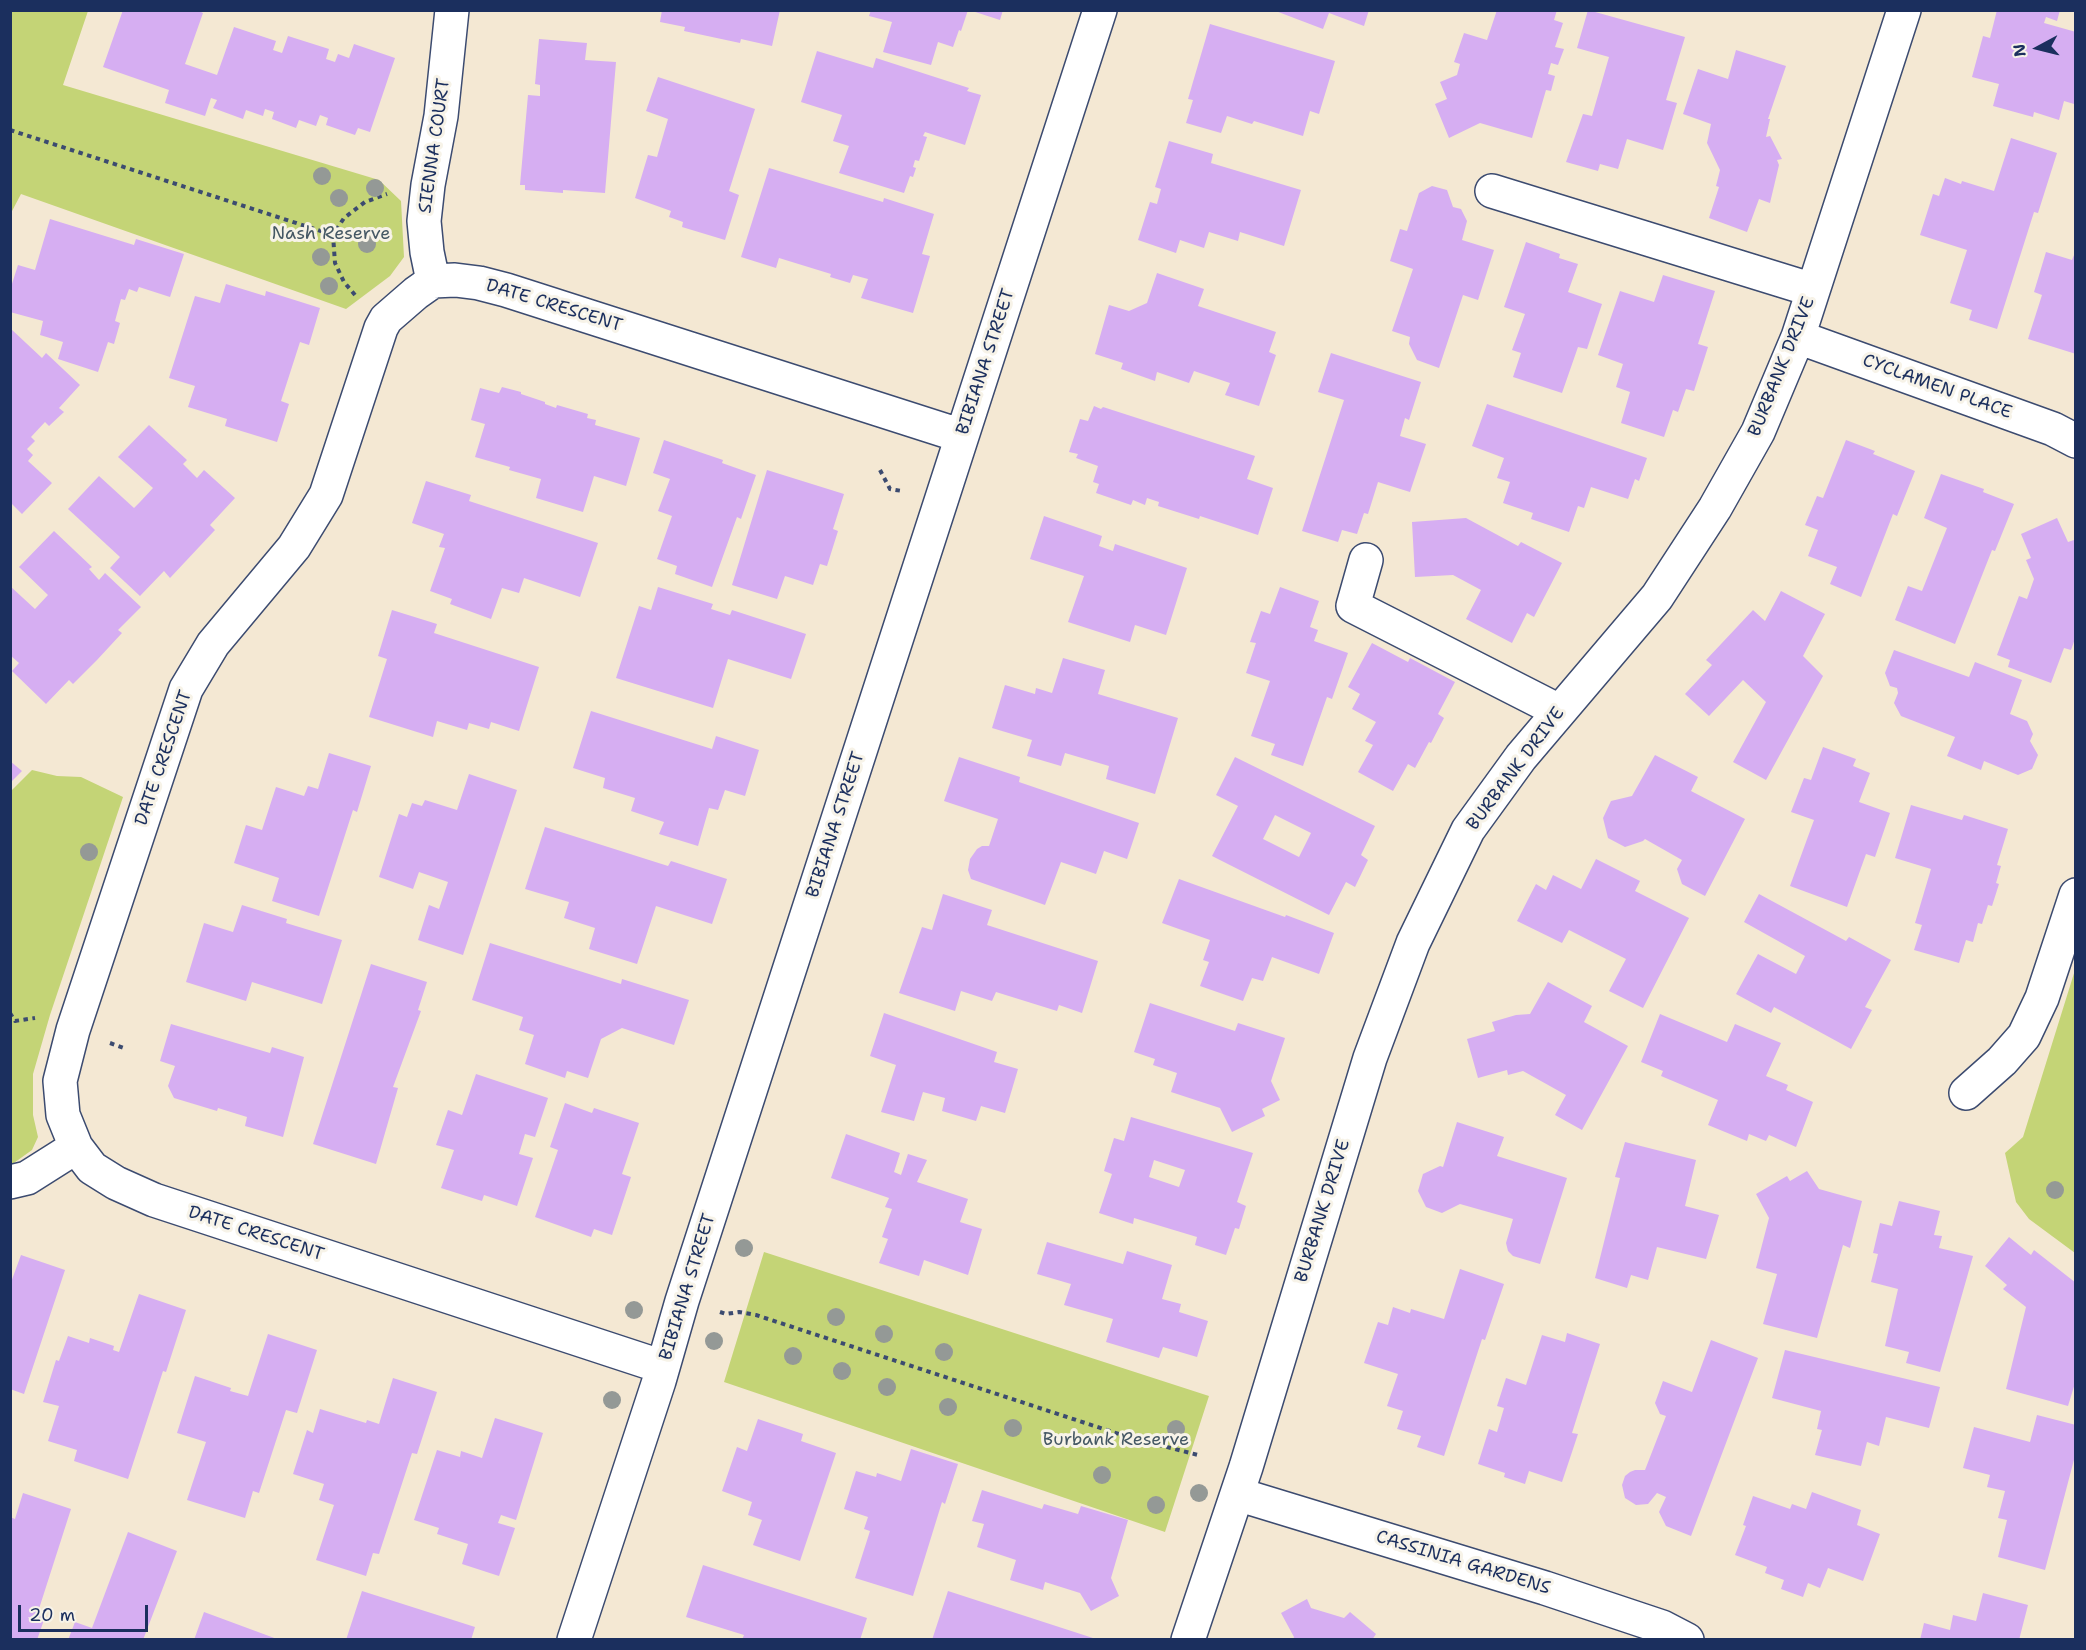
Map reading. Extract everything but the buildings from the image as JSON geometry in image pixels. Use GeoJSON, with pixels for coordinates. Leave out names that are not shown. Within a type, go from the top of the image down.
{"type":"FeatureCollection","features":[{"type":"Feature","properties":{"kind":"street","name":"SIENNA COURT"},"geometry":{"type":"LineString","coordinates":[[433,282],[424,221],[428,185],[441,116],[452,10]]}},
{"type":"Feature","properties":{"kind":"street","name":"BIBIANA STREET"},"geometry":{"type":"LineString","coordinates":[[574,1640],[1100,10]]}},
{"type":"Feature","properties":{"kind":"street","name":"BURBANK DRIVE"},"geometry":{"type":"LineString","coordinates":[[1188,1640],[1237,1494],[1370,1058],[1413,943],[1468,830],[1521,757],[1657,597],[1709,518],[1758,432],[1798,337],[1904,10]]}},
{"type":"Feature","properties":{"kind":"street"},"geometry":{"type":"LineString","coordinates":[[1492,191],[1813,290]]}},
{"type":"Feature","properties":{"kind":"street","name":"DATE CRESCENT"},"geometry":{"type":"LineString","coordinates":[[663,1367],[154,1200],[116,1183],[92,1168],[76,1147],[63,1115],[60,1081],[88,982],[186,689],[213,644],[294,548],[327,495],[381,328],[386,319],[400,305],[433,282],[455,280],[506,290],[962,436]]}},
{"type":"Feature","properties":{"kind":"street","name":"CYCLAMEN PLACE"},"geometry":{"type":"LineString","coordinates":[[1798,337],[2053,429],[2076,441]]}},
{"type":"Feature","properties":{"kind":"street"},"geometry":{"type":"LineString","coordinates":[[1366,560],[1353,606],[1559,711]]}},
{"type":"Feature","properties":{"kind":"street"},"geometry":{"type":"LineString","coordinates":[[1966,1093],[2002,1061],[2024,1036],[2042,998],[2076,895]]}},
{"type":"Feature","properties":{"kind":"street"},"geometry":{"type":"LineString","coordinates":[[10,1182],[27,1179],[76,1147]]}},
{"type":"Feature","properties":{"kind":"street","name":"CASSINIA GARDENS"},"geometry":{"type":"LineString","coordinates":[[1237,1494],[1575,1597],[1662,1627],[1687,1640]]}},
{"type":"Feature","properties":{"kind":"path"},"geometry":{"type":"LineString","coordinates":[[10,130],[333,236]]}},
{"type":"Feature","properties":{"kind":"path"},"geometry":{"type":"LineString","coordinates":[[357,297],[344,282],[335,263],[333,236],[344,218],[365,202],[393,193]]}},
{"type":"Feature","properties":{"kind":"path"},"geometry":{"type":"LineString","coordinates":[[880,470],[890,489],[912,494]]}},
{"type":"Feature","properties":{"kind":"path"},"geometry":{"type":"LineString","coordinates":[[10,1014],[15,1021],[32,1017],[40,1020]]}},
{"type":"Feature","properties":{"kind":"path"},"geometry":{"type":"LineString","coordinates":[[104,1041],[124,1048]]}},
{"type":"Feature","properties":{"kind":"path"},"geometry":{"type":"LineString","coordinates":[[682,1301],[726,1314],[739,1312],[756,1316],[1128,1437],[1198,1455]]}},
{"type":"Feature","properties":{"kind":"green space","name":"Nash Reserve"},"geometry":{"type":"Polygon","coordinates":[[[11,10],[88,11],[63,85],[379,180],[401,201],[404,257],[390,276],[346,309],[21,194],[11,213],[11,10]]]}},
{"type":"Feature","properties":{"kind":"green space"},"geometry":{"type":"Polygon","coordinates":[[[32,770],[57,776],[81,777],[123,797],[50,1015],[33,1074],[33,1115],[38,1137],[32,1150],[11,1165],[11,791],[32,770]]]}},
{"type":"Feature","properties":{"kind":"green space"},"geometry":{"type":"Polygon","coordinates":[[[2075,970],[2076,1253],[2029,1219],[2016,1202],[2005,1153],[2023,1137],[2075,970]]]}},
{"type":"Feature","properties":{"kind":"green space","name":"Burbank Reserve"},"geometry":{"type":"Polygon","coordinates":[[[764,1252],[1209,1396],[1165,1532],[724,1382],[764,1252]]]}}]}
